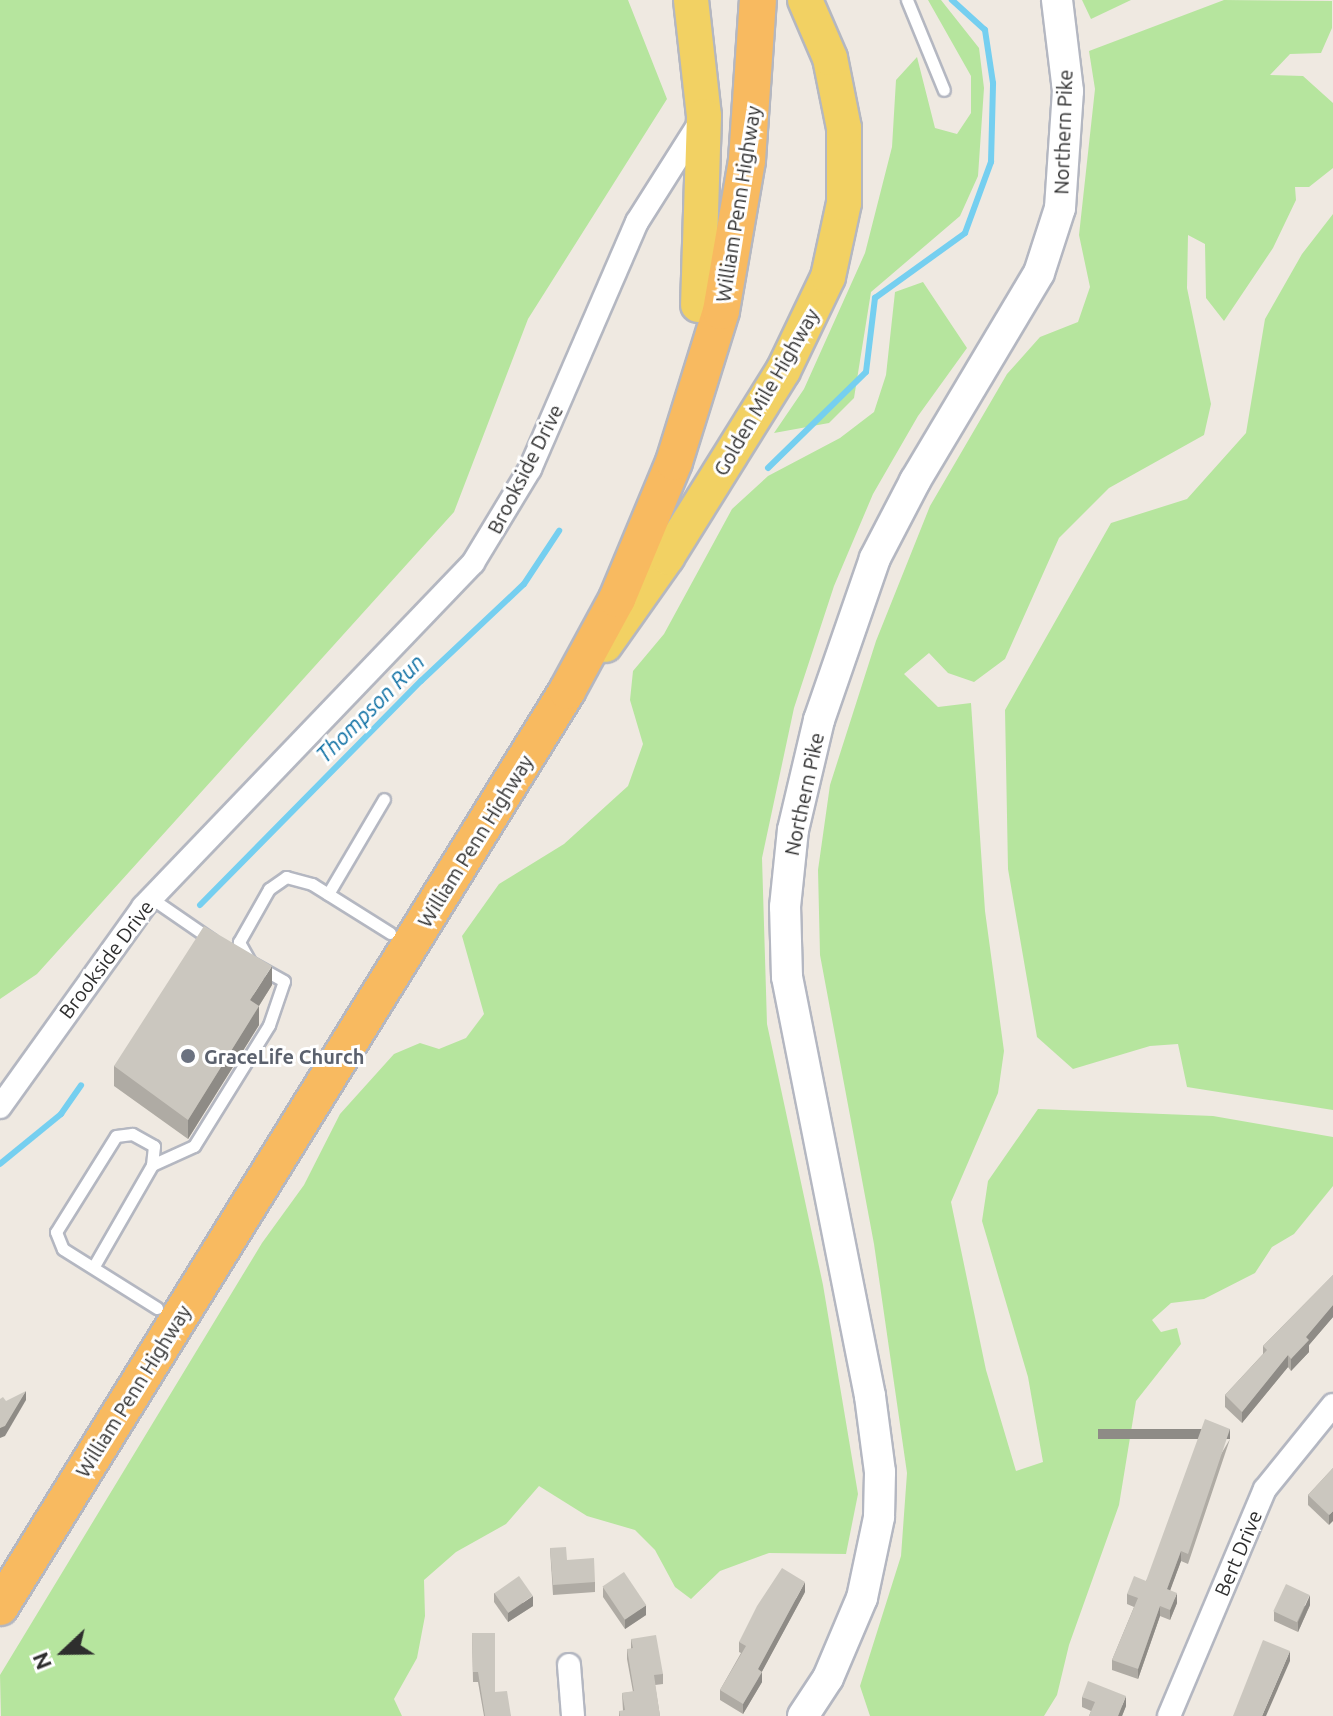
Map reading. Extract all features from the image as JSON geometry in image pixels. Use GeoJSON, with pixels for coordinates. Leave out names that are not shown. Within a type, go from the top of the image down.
{"type":"FeatureCollection","features":[{"type":"Feature","properties":{"kind":"highway","name":"William Penn Highway"},"geometry":{"type":"LineString","coordinates":[[0,1562],[547,679],[596,588],[653,454],[698,305],[724,158],[734,0]]}},
{"type":"Feature","properties":{"kind":"highway","name":"William Penn Highway"},"geometry":{"type":"LineString","coordinates":[[0,1607],[537,740],[634,561],[708,360],[741,212],[753,108],[758,0]]}},
{"type":"Feature","properties":{"kind":"main road"},"geometry":{"type":"LineString","coordinates":[[691,0],[704,116],[698,305]]}},
{"type":"Feature","properties":{"kind":"main road","name":"Golden Mile Highway"},"geometry":{"type":"LineString","coordinates":[[537,740],[667,557],[797,346],[820,301],[840,229],[846,154],[836,81],[805,0]]}},
{"type":"Feature","properties":{"kind":"main road","name":"Northern Pike"},"geometry":{"type":"LineString","coordinates":[[803,1716],[828,1678],[862,1598],[879,1517],[880,1472],[870,1396],[787,977],[785,907],[793,830],[819,720],[875,558],[1039,273],[1060,208],[1068,91],[1057,0]]}},
{"type":"Feature","properties":{"kind":"street","name":"Brookside Drive"},"geometry":{"type":"LineString","coordinates":[[0,1107],[151,898],[473,563],[530,469],[637,222],[704,116]]}},
{"type":"Feature","properties":{"kind":"street","name":"Bert Drive"},"geometry":{"type":"LineString","coordinates":[[1169,1716],[1265,1489],[1333,1405]]}},
{"type":"Feature","properties":{"kind":"street"},"geometry":{"type":"LineString","coordinates":[[569,1665],[573,1716]]}},
{"type":"Feature","properties":{"kind":"lane"},"geometry":{"type":"LineString","coordinates":[[907,0],[944,90]]}},
{"type":"Feature","properties":{"kind":"lane"},"geometry":{"type":"LineString","coordinates":[[328,894],[384,799]]}},
{"type":"Feature","properties":{"kind":"lane"},"geometry":{"type":"LineString","coordinates":[[151,898],[220,946],[239,942],[269,889],[286,877],[328,894],[390,933]]}},
{"type":"Feature","properties":{"kind":"lane"},"geometry":{"type":"LineString","coordinates":[[152,1165],[194,1146],[269,1025],[284,981],[250,962],[239,942]]}},
{"type":"Feature","properties":{"kind":"lane"},"geometry":{"type":"LineString","coordinates":[[94,1266],[152,1165],[154,1146],[132,1134],[116,1136],[56,1232],[63,1249],[157,1308]]}},
{"type":"Feature","properties":{"kind":"green space"},"geometry":{"type":"Polygon","coordinates":[[[0,0],[628,0],[667,99],[528,319],[454,512],[37,974],[0,999],[0,0]]]}},
{"type":"Feature","properties":{"kind":"green space"},"geometry":{"type":"Polygon","coordinates":[[[928,0],[941,0],[979,48],[984,88],[978,176],[960,216],[871,292],[854,398],[829,423],[774,433],[804,389],[865,253],[892,147],[896,80],[917,57],[935,128],[957,134],[971,113],[971,76],[928,0]]]}},
{"type":"Feature","properties":{"kind":"green space"},"geometry":{"type":"Polygon","coordinates":[[[1082,0],[1131,0],[1091,19],[1082,0]]]}},
{"type":"Feature","properties":{"kind":"green space"},"geometry":{"type":"Polygon","coordinates":[[[1224,0],[1332,1],[1332,28],[1321,53],[1290,54],[1270,75],[1303,76],[1333,103],[1333,168],[1309,187],[1295,187],[1296,200],[1273,248],[1224,321],[1206,298],[1205,244],[1188,235],[1187,288],[1211,404],[1204,435],[1109,488],[1059,538],[1005,659],[974,682],[948,673],[929,653],[904,674],[938,707],[971,703],[985,911],[1004,1051],[998,1093],[951,1202],[986,1370],[1016,1471],[1043,1462],[1028,1377],[982,1221],[988,1181],[1038,1109],[1213,1116],[1333,1137],[1333,1186],[1294,1234],[1272,1247],[1255,1273],[1204,1299],[1171,1303],[1152,1320],[1161,1332],[1177,1328],[1181,1344],[1136,1401],[1119,1505],[1069,1645],[1057,1695],[1044,1716],[870,1716],[860,1686],[901,1556],[907,1473],[874,1244],[820,955],[818,870],[830,785],[876,641],[930,506],[1007,374],[1040,337],[1078,322],[1090,287],[1079,235],[1095,89],[1089,51],[1224,0]]]}},
{"type":"Feature","properties":{"kind":"green space"},"geometry":{"type":"Polygon","coordinates":[[[1333,214],[1333,1110],[1187,1087],[1178,1044],[1150,1046],[1073,1069],[1037,1037],[1008,869],[1005,710],[1111,523],[1187,499],[1246,433],[1265,319],[1302,254],[1333,214]]]}},
{"type":"Feature","properties":{"kind":"green space"},"geometry":{"type":"Polygon","coordinates":[[[923,282],[967,348],[918,416],[873,494],[834,586],[794,708],[762,858],[767,1024],[823,1285],[858,1494],[846,1554],[769,1553],[720,1571],[691,1599],[675,1587],[655,1550],[635,1530],[587,1516],[539,1486],[506,1524],[456,1552],[424,1580],[425,1616],[417,1658],[394,1699],[402,1716],[1,1716],[0,1675],[262,1243],[304,1185],[340,1114],[394,1054],[420,1043],[439,1049],[466,1038],[484,1014],[462,936],[499,884],[564,844],[628,786],[643,744],[630,700],[633,671],[664,634],[732,509],[768,476],[840,438],[874,412],[886,375],[895,292],[923,282]]]}},
{"type":"Feature","properties":{"kind":"building","name":"GraceLife Church"},"geometry":{"type":"Polygon","coordinates":[[[204,926],[272,966],[250,1000],[259,1006],[188,1120],[114,1066],[204,926]]]}},
{"type":"Feature","properties":{"kind":"building"},"geometry":{"type":"Polygon","coordinates":[[[1333,1275],[1333,1305],[1306,1337],[1309,1340],[1291,1359],[1288,1355],[1242,1412],[1225,1395],[1267,1350],[1263,1346],[1333,1275]]]}},
{"type":"Feature","properties":{"kind":"building"},"geometry":{"type":"Polygon","coordinates":[[[26,1391],[5,1426],[0,1428],[0,1399],[3,1397],[6,1401],[26,1391]]]}},
{"type":"Feature","properties":{"kind":"building"},"geometry":{"type":"Polygon","coordinates":[[[1205,1419],[1230,1429],[1188,1554],[1181,1551],[1167,1589],[1177,1593],[1170,1610],[1160,1606],[1138,1669],[1112,1660],[1138,1598],[1127,1594],[1134,1576],[1146,1581],[1205,1419]]]}},
{"type":"Feature","properties":{"kind":"building"},"geometry":{"type":"Polygon","coordinates":[[[1333,1468],[1333,1511],[1329,1515],[1308,1495],[1333,1468]]]}},
{"type":"Feature","properties":{"kind":"building"},"geometry":{"type":"Polygon","coordinates":[[[566,1547],[567,1560],[594,1558],[595,1582],[553,1585],[550,1548],[566,1547]]]}},
{"type":"Feature","properties":{"kind":"building"},"geometry":{"type":"Polygon","coordinates":[[[782,1568],[805,1582],[758,1669],[762,1672],[743,1704],[720,1690],[746,1646],[739,1642],[757,1606],[782,1568]]]}},
{"type":"Feature","properties":{"kind":"building"},"geometry":{"type":"Polygon","coordinates":[[[624,1572],[646,1605],[625,1620],[602,1587],[624,1572]]]}},
{"type":"Feature","properties":{"kind":"building"},"geometry":{"type":"Polygon","coordinates":[[[519,1576],[533,1596],[508,1613],[494,1593],[519,1576]]]}},
{"type":"Feature","properties":{"kind":"building"},"geometry":{"type":"Polygon","coordinates":[[[1286,1584],[1310,1595],[1297,1622],[1273,1611],[1286,1584]]]}},
{"type":"Feature","properties":{"kind":"building"},"geometry":{"type":"Polygon","coordinates":[[[472,1633],[495,1633],[495,1692],[507,1691],[511,1716],[485,1716],[478,1672],[473,1672],[472,1633]]]}},
{"type":"Feature","properties":{"kind":"building"},"geometry":{"type":"Polygon","coordinates":[[[656,1635],[663,1674],[654,1675],[660,1716],[620,1716],[619,1711],[625,1710],[622,1693],[634,1691],[627,1649],[633,1648],[631,1639],[656,1635]]]}},
{"type":"Feature","properties":{"kind":"building"},"geometry":{"type":"Polygon","coordinates":[[[1263,1640],[1290,1651],[1262,1716],[1233,1716],[1263,1640]]]}},
{"type":"Feature","properties":{"kind":"building"},"geometry":{"type":"Polygon","coordinates":[[[1088,1681],[1126,1696],[1118,1716],[1089,1716],[1095,1702],[1082,1697],[1088,1681]]]}},
{"type":"Feature","properties":{"kind":"waterway","name":"Thompson Run"},"geometry":{"type":"LineString","coordinates":[[768,468],[866,372],[875,298],[965,233],[991,162],[993,83],[985,30],[952,0]]}},
{"type":"Feature","properties":{"kind":"waterway","name":"Thompson Run"},"geometry":{"type":"LineString","coordinates":[[200,905],[421,681],[524,584],[559,531]]}},
{"type":"Feature","properties":{"kind":"waterway","name":"Thompson Run"},"geometry":{"type":"LineString","coordinates":[[0,1164],[61,1114],[81,1085]]}},
{"type":"Feature","properties":{"kind":"place","name":"GraceLife Church"},"geometry":{"type":"Point","coordinates":[188,1056]}}]}
